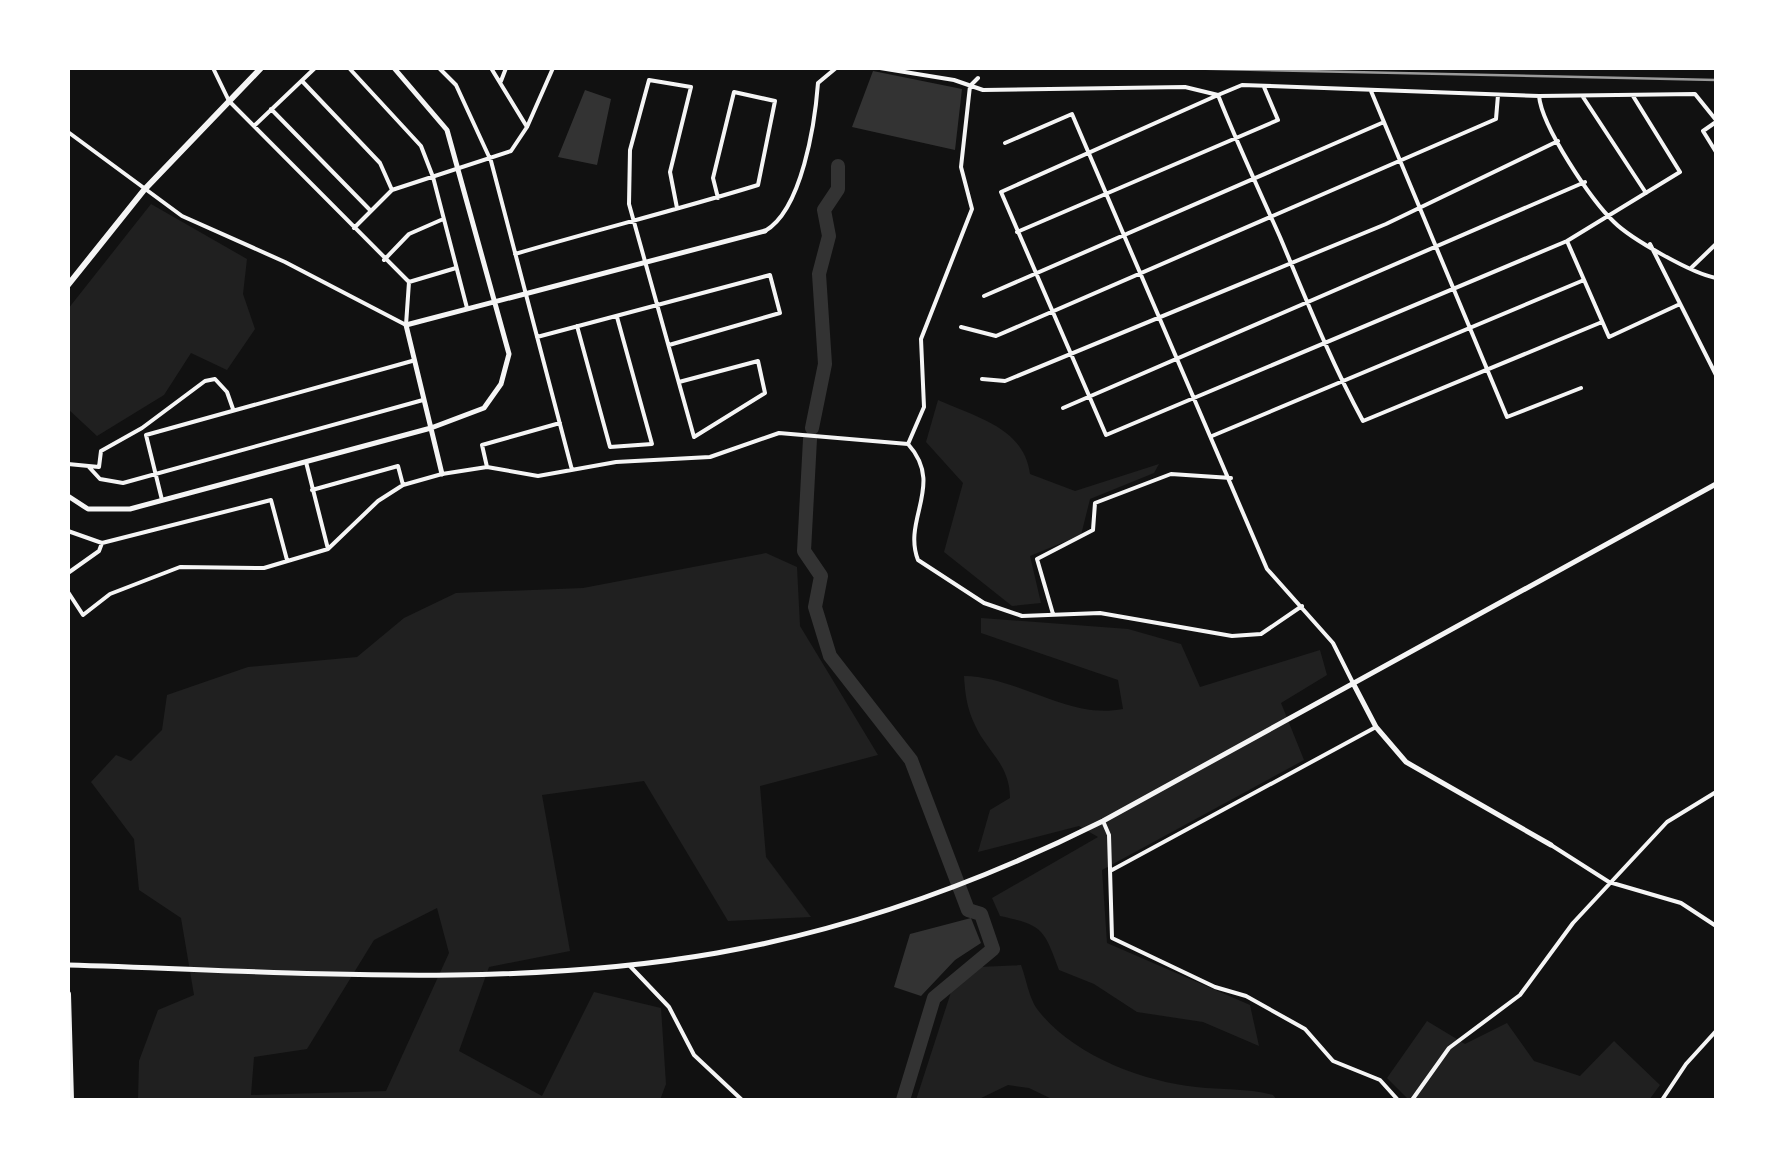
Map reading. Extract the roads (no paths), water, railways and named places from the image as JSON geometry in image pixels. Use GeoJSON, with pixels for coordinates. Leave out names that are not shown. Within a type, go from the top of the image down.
{"type":"FeatureCollection","features":[{"type":"Feature","properties":{"kind":"main road"},"geometry":{"type":"LineString","coordinates":[[68,285],[144,190],[261,68]]}},
{"type":"Feature","properties":{"kind":"main road"},"geometry":{"type":"LineString","coordinates":[[68,994],[71,1100]]}},
{"type":"Feature","properties":{"kind":"street"},"geometry":{"type":"LineString","coordinates":[[254,126],[315,68]]}},
{"type":"Feature","properties":{"kind":"street"},"geometry":{"type":"LineString","coordinates":[[349,68],[406,125],[433,176],[467,308]]}},
{"type":"Feature","properties":{"kind":"street"},"geometry":{"type":"LineString","coordinates":[[68,496],[88,509],[103,512],[162,500],[431,428],[484,408],[502,384],[509,354],[498,300],[448,130],[394,68]]}},
{"type":"Feature","properties":{"kind":"street"},"geometry":{"type":"LineString","coordinates":[[439,68],[456,85],[490,161],[572,470]]}},
{"type":"Feature","properties":{"kind":"street"},"geometry":{"type":"LineString","coordinates":[[491,68],[527,127]]}},
{"type":"Feature","properties":{"kind":"street"},"geometry":{"type":"LineString","coordinates":[[501,81],[506,68]]}},
{"type":"Feature","properties":{"kind":"street"},"geometry":{"type":"LineString","coordinates":[[354,228],[392,190],[511,151],[527,127],[553,68]]}},
{"type":"Feature","properties":{"kind":"street"},"geometry":{"type":"LineString","coordinates":[[68,132],[182,216],[285,262],[406,325],[765,231],[786,213],[815,126],[818,83],[836,68]]}},
{"type":"Feature","properties":{"kind":"street"},"geometry":{"type":"LineString","coordinates":[[880,68],[996,90],[1185,87],[1218,95]]}},
{"type":"Feature","properties":{"kind":"street"},"geometry":{"type":"LineString","coordinates":[[216,69],[228,101],[409,282]]}},
{"type":"Feature","properties":{"kind":"street"},"geometry":{"type":"LineString","coordinates":[[908,444],[924,407],[921,339],[972,209],[961,167],[970,86],[978,78]]}},
{"type":"Feature","properties":{"kind":"street"},"geometry":{"type":"LineString","coordinates":[[676,208],[670,172],[691,87],[649,80],[627,178],[645,262],[694,437],[764,393],[758,362],[679,382]]}},
{"type":"Feature","properties":{"kind":"street"},"geometry":{"type":"LineString","coordinates":[[302,81],[380,163],[392,190]]}},
{"type":"Feature","properties":{"kind":"street"},"geometry":{"type":"LineString","coordinates":[[1633,96],[1680,172],[1567,241],[1106,435],[1001,192],[1242,85],[1539,96],[1695,94],[1716,121],[1703,131],[1716,152]]}},
{"type":"Feature","properties":{"kind":"street"},"geometry":{"type":"LineString","coordinates":[[1017,232],[1278,120],[1264,87]]}},
{"type":"Feature","properties":{"kind":"street"},"geometry":{"type":"LineString","coordinates":[[1372,91],[1507,416],[1581,388]]}},
{"type":"Feature","properties":{"kind":"street"},"geometry":{"type":"LineString","coordinates":[[515,254],[634,219],[718,198],[758,186],[775,102],[734,92],[713,178],[718,198]]}},
{"type":"Feature","properties":{"kind":"street"},"geometry":{"type":"LineString","coordinates":[[960,326],[996,336],[1402,162],[1496,119],[1498,94]]}},
{"type":"Feature","properties":{"kind":"street"},"geometry":{"type":"LineString","coordinates":[[1218,95],[1362,421],[1602,322]]}},
{"type":"Feature","properties":{"kind":"street"},"geometry":{"type":"LineString","coordinates":[[1539,96],[1540,111],[1608,216],[1690,268],[1716,278]]}},
{"type":"Feature","properties":{"kind":"street"},"geometry":{"type":"LineString","coordinates":[[1582,96],[1646,193]]}},
{"type":"Feature","properties":{"kind":"street"},"geometry":{"type":"LineString","coordinates":[[271,109],[369,209]]}},
{"type":"Feature","properties":{"kind":"street"},"geometry":{"type":"LineString","coordinates":[[1006,143],[1072,114],[1268,569],[1332,642],[1376,727],[1406,762],[1609,882],[1681,903],[1716,926]]}},
{"type":"Feature","properties":{"kind":"street"},"geometry":{"type":"LineString","coordinates":[[984,296],[1384,122]]}},
{"type":"Feature","properties":{"kind":"street"},"geometry":{"type":"LineString","coordinates":[[982,379],[1005,381],[1420,209],[1558,142]]}},
{"type":"Feature","properties":{"kind":"street"},"geometry":{"type":"LineString","coordinates":[[1063,408],[1436,243],[1585,182]]}},
{"type":"Feature","properties":{"kind":"street"},"geometry":{"type":"LineString","coordinates":[[384,260],[409,234],[442,220]]}},
{"type":"Feature","properties":{"kind":"street"},"geometry":{"type":"LineString","coordinates":[[1567,241],[1609,337],[1680,304]]}},
{"type":"Feature","properties":{"kind":"street"},"geometry":{"type":"LineString","coordinates":[[1650,244],[1716,375]]}},
{"type":"Feature","properties":{"kind":"street"},"geometry":{"type":"LineString","coordinates":[[1690,268],[1716,244]]}},
{"type":"Feature","properties":{"kind":"street"},"geometry":{"type":"LineString","coordinates":[[409,282],[456,268]]}},
{"type":"Feature","properties":{"kind":"street"},"geometry":{"type":"LineString","coordinates":[[537,337],[770,276],[780,313],[669,345]]}},
{"type":"Feature","properties":{"kind":"street"},"geometry":{"type":"LineString","coordinates":[[1212,436],[1584,280]]}},
{"type":"Feature","properties":{"kind":"street"},"geometry":{"type":"LineString","coordinates":[[409,282],[406,325],[412,361],[442,474]]}},
{"type":"Feature","properties":{"kind":"street"},"geometry":{"type":"LineString","coordinates":[[576,326],[610,448],[652,444],[617,316]]}},
{"type":"Feature","properties":{"kind":"street"},"geometry":{"type":"LineString","coordinates":[[162,500],[146,435],[412,361]]}},
{"type":"Feature","properties":{"kind":"street"},"geometry":{"type":"LineString","coordinates":[[68,464],[99,467],[101,450],[142,428],[205,381],[215,378],[228,392],[234,411]]}},
{"type":"Feature","properties":{"kind":"street"},"geometry":{"type":"LineString","coordinates":[[88,466],[100,479],[123,484],[156,471],[423,400]]}},
{"type":"Feature","properties":{"kind":"street"},"geometry":{"type":"LineString","coordinates":[[487,467],[482,445],[560,423]]}},
{"type":"Feature","properties":{"kind":"street"},"geometry":{"type":"LineString","coordinates":[[68,592],[83,615],[110,594],[180,568],[264,568],[328,549],[378,502],[403,485],[442,474],[487,467],[538,476],[616,462],[710,457],[779,433],[908,444],[920,457],[926,474],[916,549],[923,566],[984,604],[1022,616],[1100,613],[1232,636],[1261,634],[1302,606]]}},
{"type":"Feature","properties":{"kind":"street"},"geometry":{"type":"LineString","coordinates":[[306,462],[328,549]]}},
{"type":"Feature","properties":{"kind":"street"},"geometry":{"type":"LineString","coordinates":[[312,490],[398,466],[403,485]]}},
{"type":"Feature","properties":{"kind":"street"},"geometry":{"type":"LineString","coordinates":[[1054,616],[1037,559],[1094,530],[1095,503],[1171,474],[1231,478]]}},
{"type":"Feature","properties":{"kind":"street"},"geometry":{"type":"LineString","coordinates":[[68,965],[489,974],[629,965],[718,953],[837,926],[966,881],[1102,821],[1716,484]]}},
{"type":"Feature","properties":{"kind":"street"},"geometry":{"type":"LineString","coordinates":[[68,531],[102,543],[270,500],[287,560]]}},
{"type":"Feature","properties":{"kind":"street"},"geometry":{"type":"LineString","coordinates":[[68,574],[99,551],[102,543]]}},
{"type":"Feature","properties":{"kind":"street"},"geometry":{"type":"LineString","coordinates":[[1111,870],[1376,727]]}},
{"type":"Feature","properties":{"kind":"street"},"geometry":{"type":"LineString","coordinates":[[1412,1100],[1449,1048],[1520,995],[1609,882],[1667,822],[1716,792]]}},
{"type":"Feature","properties":{"kind":"street"},"geometry":{"type":"LineString","coordinates":[[1102,821],[1109,834],[1112,938],[1215,987],[1246,996],[1305,1029],[1334,1061],[1380,1080],[1398,1100]]}},
{"type":"Feature","properties":{"kind":"street"},"geometry":{"type":"LineString","coordinates":[[629,965],[669,1007],[694,1055],[742,1100]]}},
{"type":"Feature","properties":{"kind":"street"},"geometry":{"type":"LineString","coordinates":[[1662,1100],[1716,1031]]}},
{"type":"Feature","properties":{"kind":"waterway"},"geometry":{"type":"LineString","coordinates":[[812,428],[825,364],[819,274],[829,236],[824,210],[838,189],[838,166]]}},
{"type":"Feature","properties":{"kind":"waterway"},"geometry":{"type":"LineString","coordinates":[[810,439],[804,551],[821,576],[815,607],[830,656],[911,760],[968,910],[981,914],[993,949],[934,998],[903,1100]]}},
{"type":"Feature","properties":{"kind":"railway"},"geometry":{"type":"LineString","coordinates":[[1172,68],[1716,80]]}}]}
